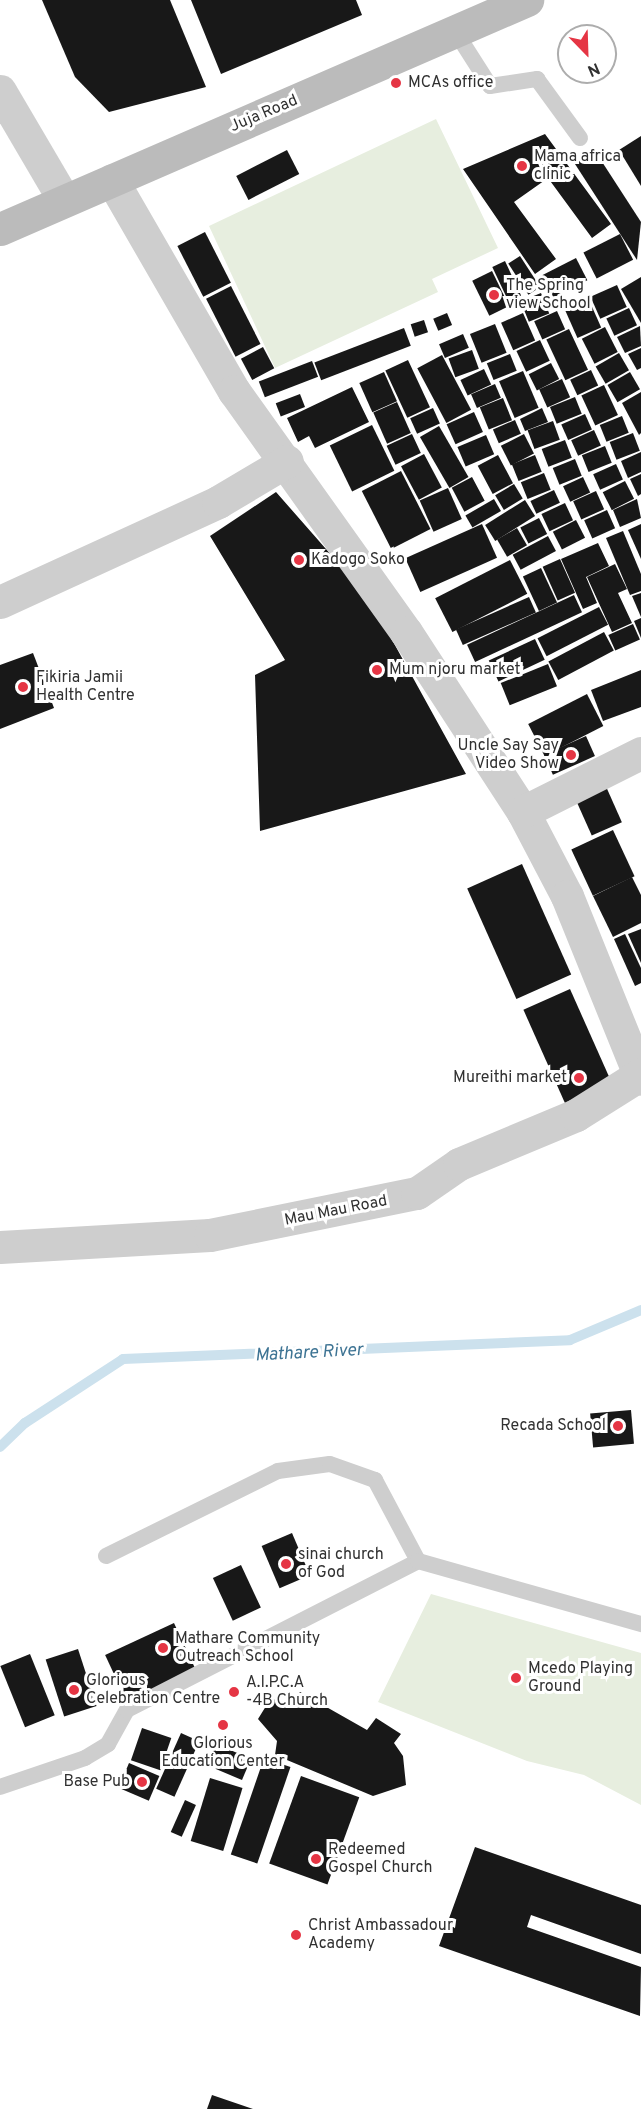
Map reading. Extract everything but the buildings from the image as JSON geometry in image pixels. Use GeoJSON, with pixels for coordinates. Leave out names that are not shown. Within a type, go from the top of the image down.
{"type":"FeatureCollection","features":[{"type":"Feature","properties":{"kind":"main road","name":"Juja Road"},"geometry":{"type":"LineString","coordinates":[[0,229],[527,0]]}},
{"type":"Feature","properties":{"kind":"street"},"geometry":{"type":"LineString","coordinates":[[0,91],[64,200]]}},
{"type":"Feature","properties":{"kind":"street"},"geometry":{"type":"LineString","coordinates":[[112,180],[234,391],[287,462],[523,812],[567,896],[640,1076]]}},
{"type":"Feature","properties":{"kind":"street"},"geometry":{"type":"LineString","coordinates":[[0,602],[218,502],[287,462]]}},
{"type":"Feature","properties":{"kind":"street"},"geometry":{"type":"LineString","coordinates":[[523,812],[641,753]]}},
{"type":"Feature","properties":{"kind":"street","name":"Mau Mau Road"},"geometry":{"type":"LineString","coordinates":[[0,1247],[210,1235],[417,1193],[459,1164],[576,1115],[640,1076]]}},
{"type":"Feature","properties":{"kind":"lane"},"geometry":{"type":"LineString","coordinates":[[455,32],[490,86],[537,80],[580,138]]}},
{"type":"Feature","properties":{"kind":"lane"},"geometry":{"type":"LineString","coordinates":[[106,1556],[278,1470],[330,1464],[375,1480],[418,1561]]}},
{"type":"Feature","properties":{"kind":"lane"},"geometry":{"type":"LineString","coordinates":[[0,1787],[85,1758],[108,1744],[127,1710],[418,1561],[641,1624]]}},
{"type":"Feature","properties":{"kind":"green space"},"geometry":{"type":"Polygon","coordinates":[[[436,119],[498,248],[432,279],[438,292],[275,368],[209,226],[436,119]]]}},
{"type":"Feature","properties":{"kind":"green space","name":"Mcedo Playing Ground"},"geometry":{"type":"Polygon","coordinates":[[[431,1594],[641,1653],[641,1805],[584,1775],[527,1761],[378,1702],[431,1594]]]}},
{"type":"Feature","properties":{"kind":"waterway","name":"Mathare River"},"geometry":{"type":"LineString","coordinates":[[0,1447],[25,1423],[123,1359],[570,1340],[641,1310]]}},
{"type":"Feature","properties":{"kind":"place","name":"MCAs office"},"geometry":{"type":"Point","coordinates":[396,83]}},
{"type":"Feature","properties":{"kind":"place","name":"Mama africa clinic"},"geometry":{"type":"Point","coordinates":[522,166]}},
{"type":"Feature","properties":{"kind":"place","name":"The Spring view School"},"geometry":{"type":"Point","coordinates":[494,295]}},
{"type":"Feature","properties":{"kind":"place","name":"Kadogo Soko"},"geometry":{"type":"Point","coordinates":[299,560]}},
{"type":"Feature","properties":{"kind":"place","name":"Mum njoru market"},"geometry":{"type":"Point","coordinates":[377,670]}},
{"type":"Feature","properties":{"kind":"place","name":"Fikiria Jamii Health Centre"},"geometry":{"type":"Point","coordinates":[23,687]}},
{"type":"Feature","properties":{"kind":"place","name":"Uncle Say Say Video Show"},"geometry":{"type":"Point","coordinates":[571,755]}},
{"type":"Feature","properties":{"kind":"place","name":"Mureithi market"},"geometry":{"type":"Point","coordinates":[579,1078]}},
{"type":"Feature","properties":{"kind":"place","name":"Recada School"},"geometry":{"type":"Point","coordinates":[618,1426]}},
{"type":"Feature","properties":{"kind":"place","name":"sinai church of God"},"geometry":{"type":"Point","coordinates":[286,1564]}},
{"type":"Feature","properties":{"kind":"place","name":"Mathare Community Outreach School"},"geometry":{"type":"Point","coordinates":[163,1648]}},
{"type":"Feature","properties":{"kind":"place","name":"Mcedo Playing Ground"},"geometry":{"type":"Point","coordinates":[516,1678]}},
{"type":"Feature","properties":{"kind":"place","name":"Glorious Celebration Centre"},"geometry":{"type":"Point","coordinates":[74,1690]}},
{"type":"Feature","properties":{"kind":"place","name":"A.I.P.C.A -4B Church"},"geometry":{"type":"Point","coordinates":[234,1692]}},
{"type":"Feature","properties":{"kind":"place","name":"Glorious Education Center"},"geometry":{"type":"Point","coordinates":[223,1725]}},
{"type":"Feature","properties":{"kind":"place","name":"Base Pub"},"geometry":{"type":"Point","coordinates":[142,1782]}},
{"type":"Feature","properties":{"kind":"place","name":"Redeemed Gospel Church"},"geometry":{"type":"Point","coordinates":[316,1859]}},
{"type":"Feature","properties":{"kind":"place","name":"Christ Ambassadour Academy"},"geometry":{"type":"Point","coordinates":[296,1935]}}]}
